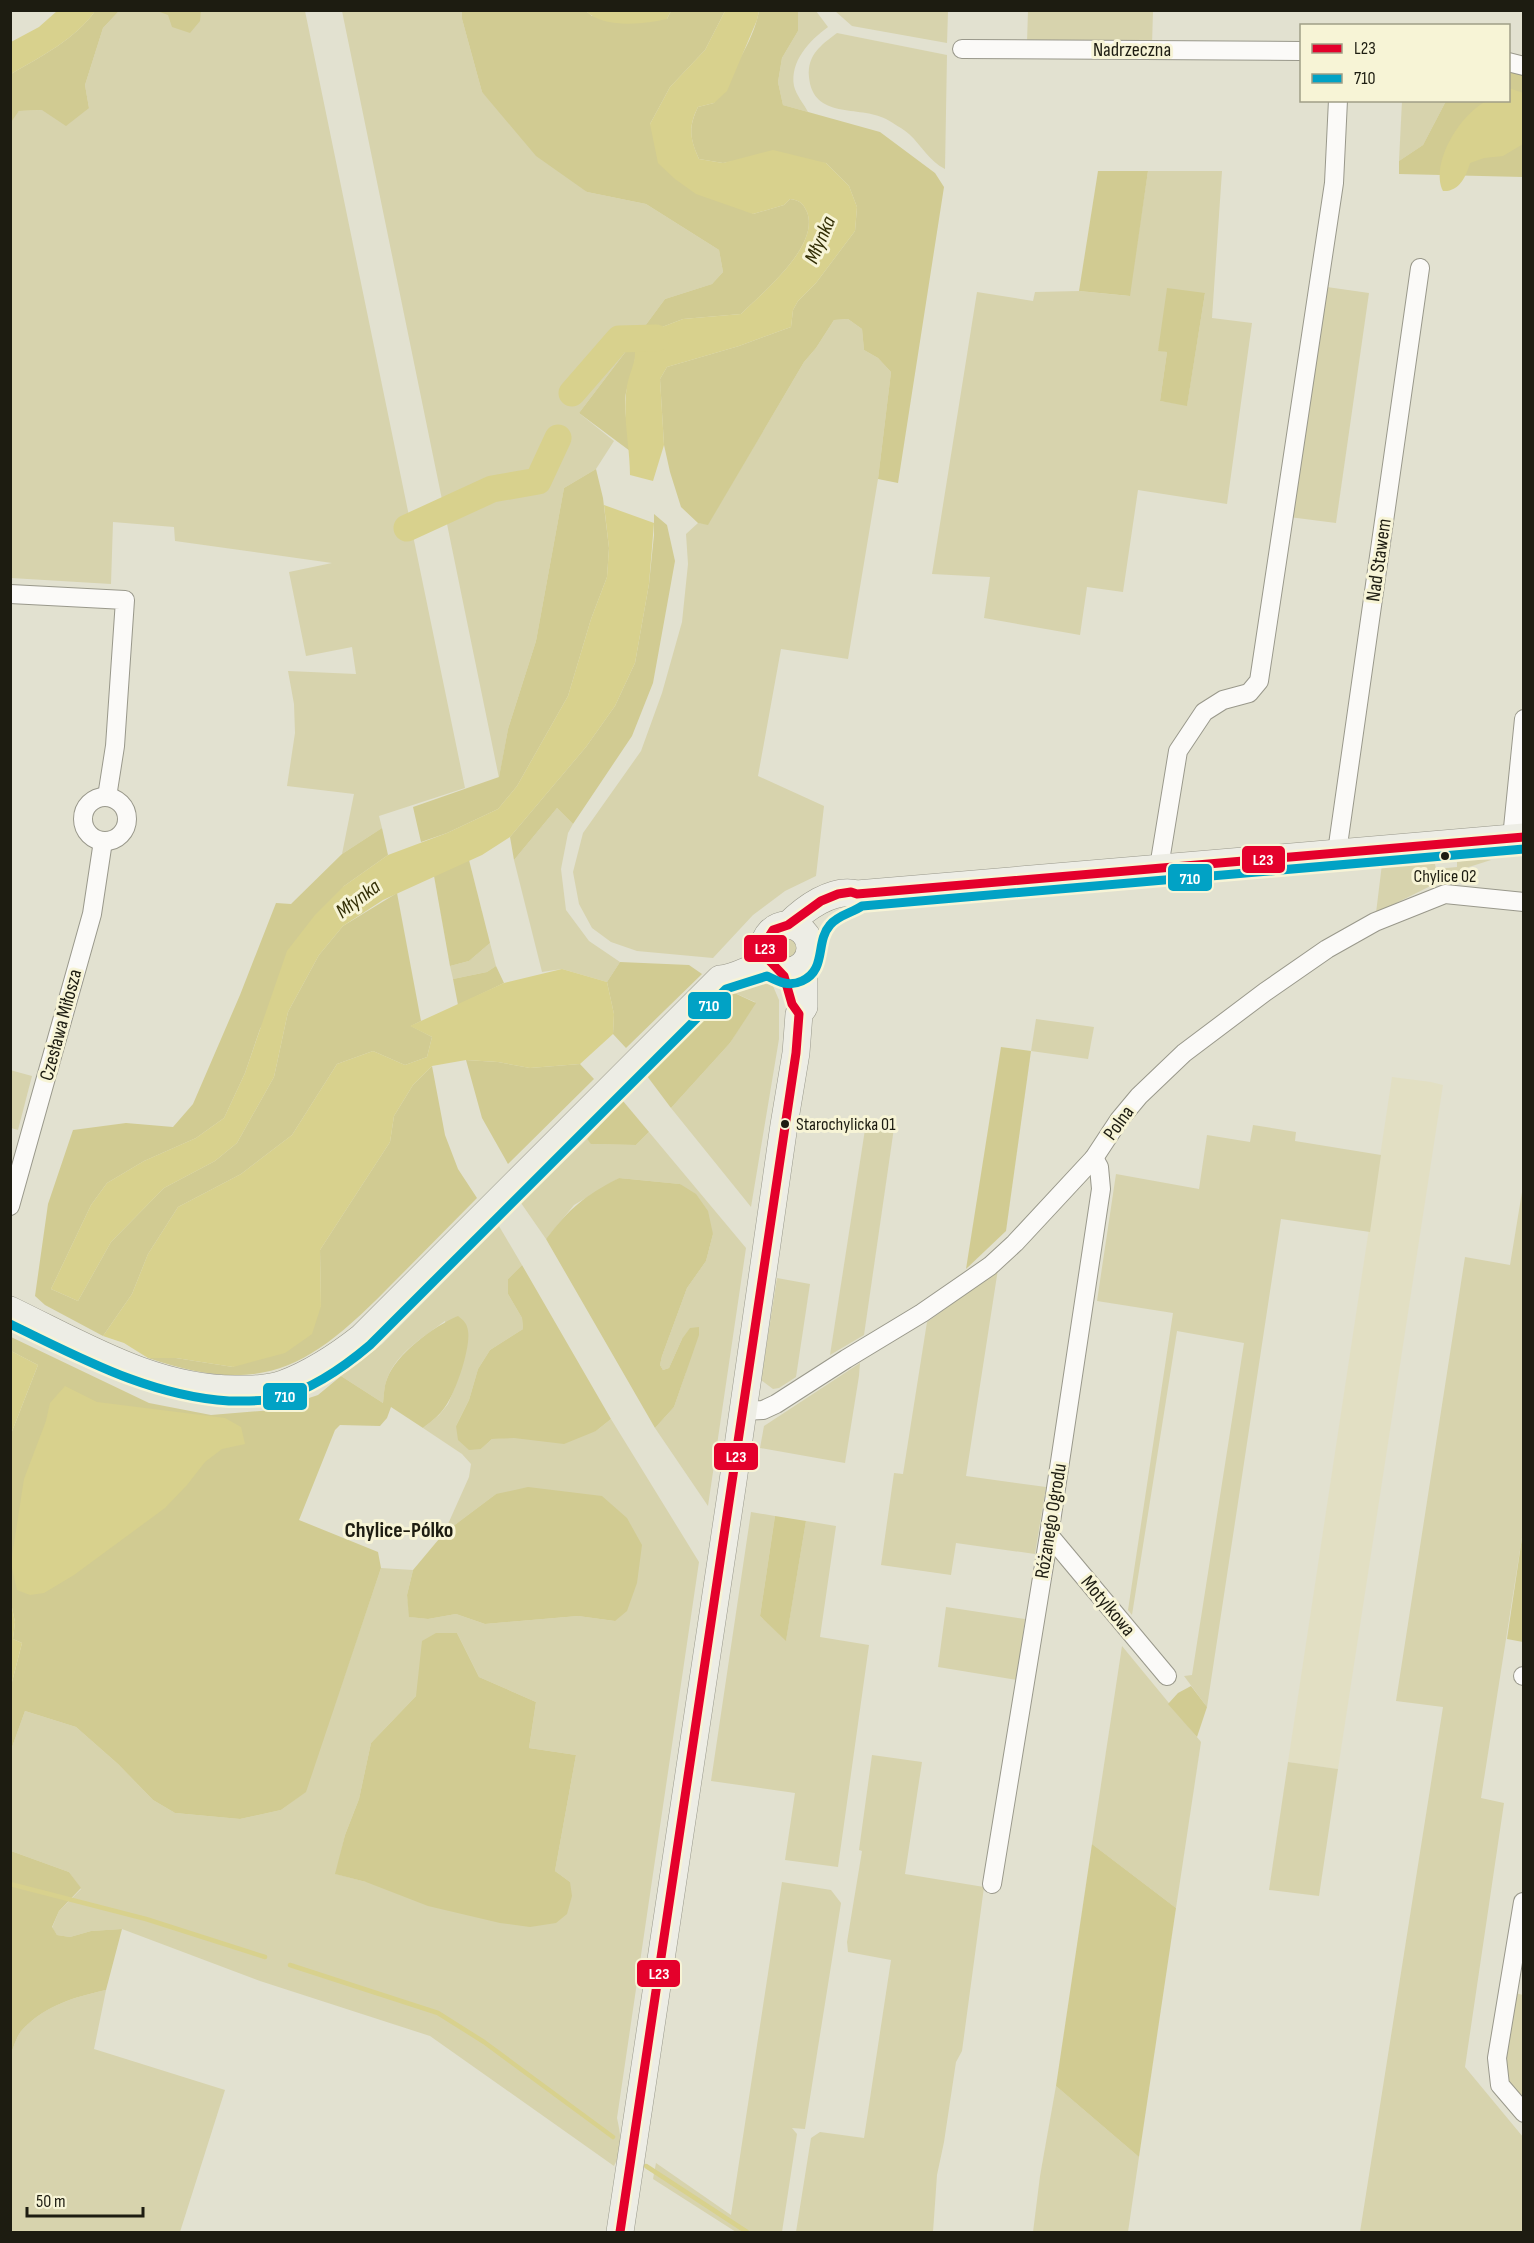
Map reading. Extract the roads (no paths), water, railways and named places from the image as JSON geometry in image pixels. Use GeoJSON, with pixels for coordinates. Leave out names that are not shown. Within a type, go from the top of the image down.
{"type":"FeatureCollection","features":[{"type":"Feature","properties":{"kind":"street","name":"Nadrzeczna"},"geometry":{"type":"LineString","coordinates":[[962,49],[1300,51]]}},
{"type":"Feature","properties":{"kind":"street"},"geometry":{"type":"LineString","coordinates":[[1159,867],[1178,751],[1204,712],[1223,700],[1249,693],[1259,681],[1334,183],[1338,102]]}},
{"type":"Feature","properties":{"kind":"street","name":"Nad Stawem"},"geometry":{"type":"LineString","coordinates":[[1337,852],[1420,268]]}},
{"type":"Feature","properties":{"kind":"street"},"geometry":{"type":"LineString","coordinates":[[10,594],[124,600],[115,746],[107,797]]}},
{"type":"Feature","properties":{"kind":"street"},"geometry":{"type":"LineString","coordinates":[[620,2232],[796,1053],[799,1014],[792,1004],[784,976],[786,951],[796,918],[820,900],[851,892],[857,894],[1518,837],[1524,719]]}},
{"type":"Feature","properties":{"kind":"street"},"geometry":{"type":"LineString","coordinates":[[107,797],[119,802],[124,808],[127,821],[122,833],[103,841],[90,834],[85,828],[83,818],[87,806],[93,801],[107,797]]}},
{"type":"Feature","properties":{"kind":"street","name":"Czesława Miłosza"},"geometry":{"type":"LineString","coordinates":[[10,1206],[90,920],[103,841]]}},
{"type":"Feature","properties":{"kind":"street","name":"Polna"},"geometry":{"type":"LineString","coordinates":[[742,1411],[763,1410],[776,1404],[922,1313],[982,1271],[1015,1244],[1094,1158],[1138,1096],[1184,1053],[1255,999],[1327,949],[1375,922],[1445,894],[1524,902]]}},
{"type":"Feature","properties":{"kind":"street"},"geometry":{"type":"LineString","coordinates":[[10,1310],[115,1362],[186,1385],[210,1389],[255,1389],[281,1385],[306,1374],[332,1359],[362,1337],[720,979],[721,971],[732,960],[756,945],[786,951]]}},
{"type":"Feature","properties":{"kind":"street","name":"Różanego Ogrodu"},"geometry":{"type":"LineString","coordinates":[[992,1884],[1049,1535],[1101,1189],[1101,1176],[1094,1158]]}},
{"type":"Feature","properties":{"kind":"street","name":"Motylkowa"},"geometry":{"type":"LineString","coordinates":[[1049,1535],[1167,1676]]}},
{"type":"Feature","properties":{"kind":"street"},"geometry":{"type":"LineString","coordinates":[[1523,1902],[1497,2058],[1500,2085],[1524,2114]]}},
{"type":"Feature","properties":{"kind":"water"},"geometry":{"type":"Polygon","coordinates":[[[57,11],[95,11],[68,39],[11,74],[11,42],[39,27],[57,11]]]}},
{"type":"Feature","properties":{"kind":"water"},"geometry":{"type":"Polygon","coordinates":[[[586,11],[671,11],[667,19],[625,24],[603,21],[586,11]]]}},
{"type":"Feature","properties":{"kind":"water","name":"Młynka"},"geometry":{"type":"Polygon","coordinates":[[[725,11],[759,11],[727,91],[714,103],[698,107],[695,114],[691,133],[699,159],[723,163],[773,150],[826,163],[849,186],[857,207],[855,231],[816,283],[798,301],[793,310],[791,327],[739,346],[667,367],[660,379],[664,445],[653,481],[630,475],[626,397],[628,380],[635,359],[633,342],[637,333],[645,326],[662,327],[683,319],[741,314],[787,268],[798,253],[809,225],[807,212],[796,200],[790,199],[784,205],[753,214],[696,194],[658,163],[650,124],[670,87],[705,50],[725,11]]]}},
{"type":"Feature","properties":{"kind":"water"},"geometry":{"type":"Polygon","coordinates":[[[1510,88],[1523,93],[1523,144],[1503,156],[1484,158],[1470,163],[1458,186],[1449,191],[1443,191],[1440,180],[1444,154],[1457,128],[1475,108],[1485,102],[1510,102],[1510,88]]]}},
{"type":"Feature","properties":{"kind":"water","name":"Młynka"},"geometry":{"type":"Polygon","coordinates":[[[604,505],[654,523],[649,584],[635,663],[615,706],[586,747],[510,837],[482,855],[383,900],[343,926],[319,955],[288,1012],[274,1077],[237,1143],[215,1161],[164,1188],[111,1242],[78,1301],[51,1289],[91,1205],[107,1183],[144,1161],[196,1138],[224,1118],[245,1073],[287,951],[315,915],[344,886],[388,855],[447,833],[498,809],[517,786],[568,696],[591,619],[607,577],[609,548],[604,505]]]}},
{"type":"Feature","properties":{"kind":"water"},"geometry":{"type":"Polygon","coordinates":[[[562,969],[607,982],[614,1014],[613,1034],[580,1064],[530,1068],[498,1062],[466,1060],[432,1066],[413,1085],[394,1116],[390,1142],[320,1250],[321,1306],[312,1334],[285,1353],[233,1367],[176,1358],[148,1358],[124,1343],[103,1336],[132,1294],[148,1254],[178,1207],[241,1174],[292,1135],[337,1064],[373,1051],[405,1065],[427,1057],[432,1037],[410,1026],[504,983],[562,969]]]}},
{"type":"Feature","properties":{"kind":"water"},"geometry":{"type":"Polygon","coordinates":[[[11,1351],[38,1365],[11,1434],[11,1351]]]}},
{"type":"Feature","properties":{"kind":"water"},"geometry":{"type":"Polygon","coordinates":[[[65,1386],[97,1402],[225,1418],[241,1427],[245,1444],[222,1449],[205,1462],[165,1508],[74,1575],[44,1593],[30,1595],[17,1590],[11,1563],[24,1479],[46,1421],[50,1403],[65,1386]]]}},
{"type":"Feature","properties":{"kind":"water"},"geometry":{"type":"Polygon","coordinates":[[[11,1603],[15,1622],[13,1639],[22,1643],[11,1686],[11,1603]]]}},
{"type":"Feature","properties":{"kind":"waterway"},"geometry":{"type":"LineString","coordinates":[[572,393],[619,339],[656,338]]}},
{"type":"Feature","properties":{"kind":"waterway"},"geometry":{"type":"LineString","coordinates":[[407,528],[492,489],[538,481],[558,438]]}},
{"type":"Feature","properties":{"kind":"waterway"},"geometry":{"type":"LineString","coordinates":[[10,1884],[146,1919],[265,1957]]}},
{"type":"Feature","properties":{"kind":"waterway"},"geometry":{"type":"LineString","coordinates":[[290,1965],[438,2013],[484,2042],[613,2137]]}},
{"type":"Feature","properties":{"kind":"waterway"},"geometry":{"type":"LineString","coordinates":[[646,2166],[747,2232]]}},
{"type":"Feature","properties":{"kind":"place","name":"Chylice 02"},"geometry":{"type":"Point","coordinates":[1445,856]}},
{"type":"Feature","properties":{"kind":"place","name":"Starochylicka 01"},"geometry":{"type":"Point","coordinates":[785,1124]}},
{"type":"Feature","properties":{"kind":"district","name":"Chylice-Pólko"},"geometry":{"type":"Point","coordinates":[399,1530]}}]}
